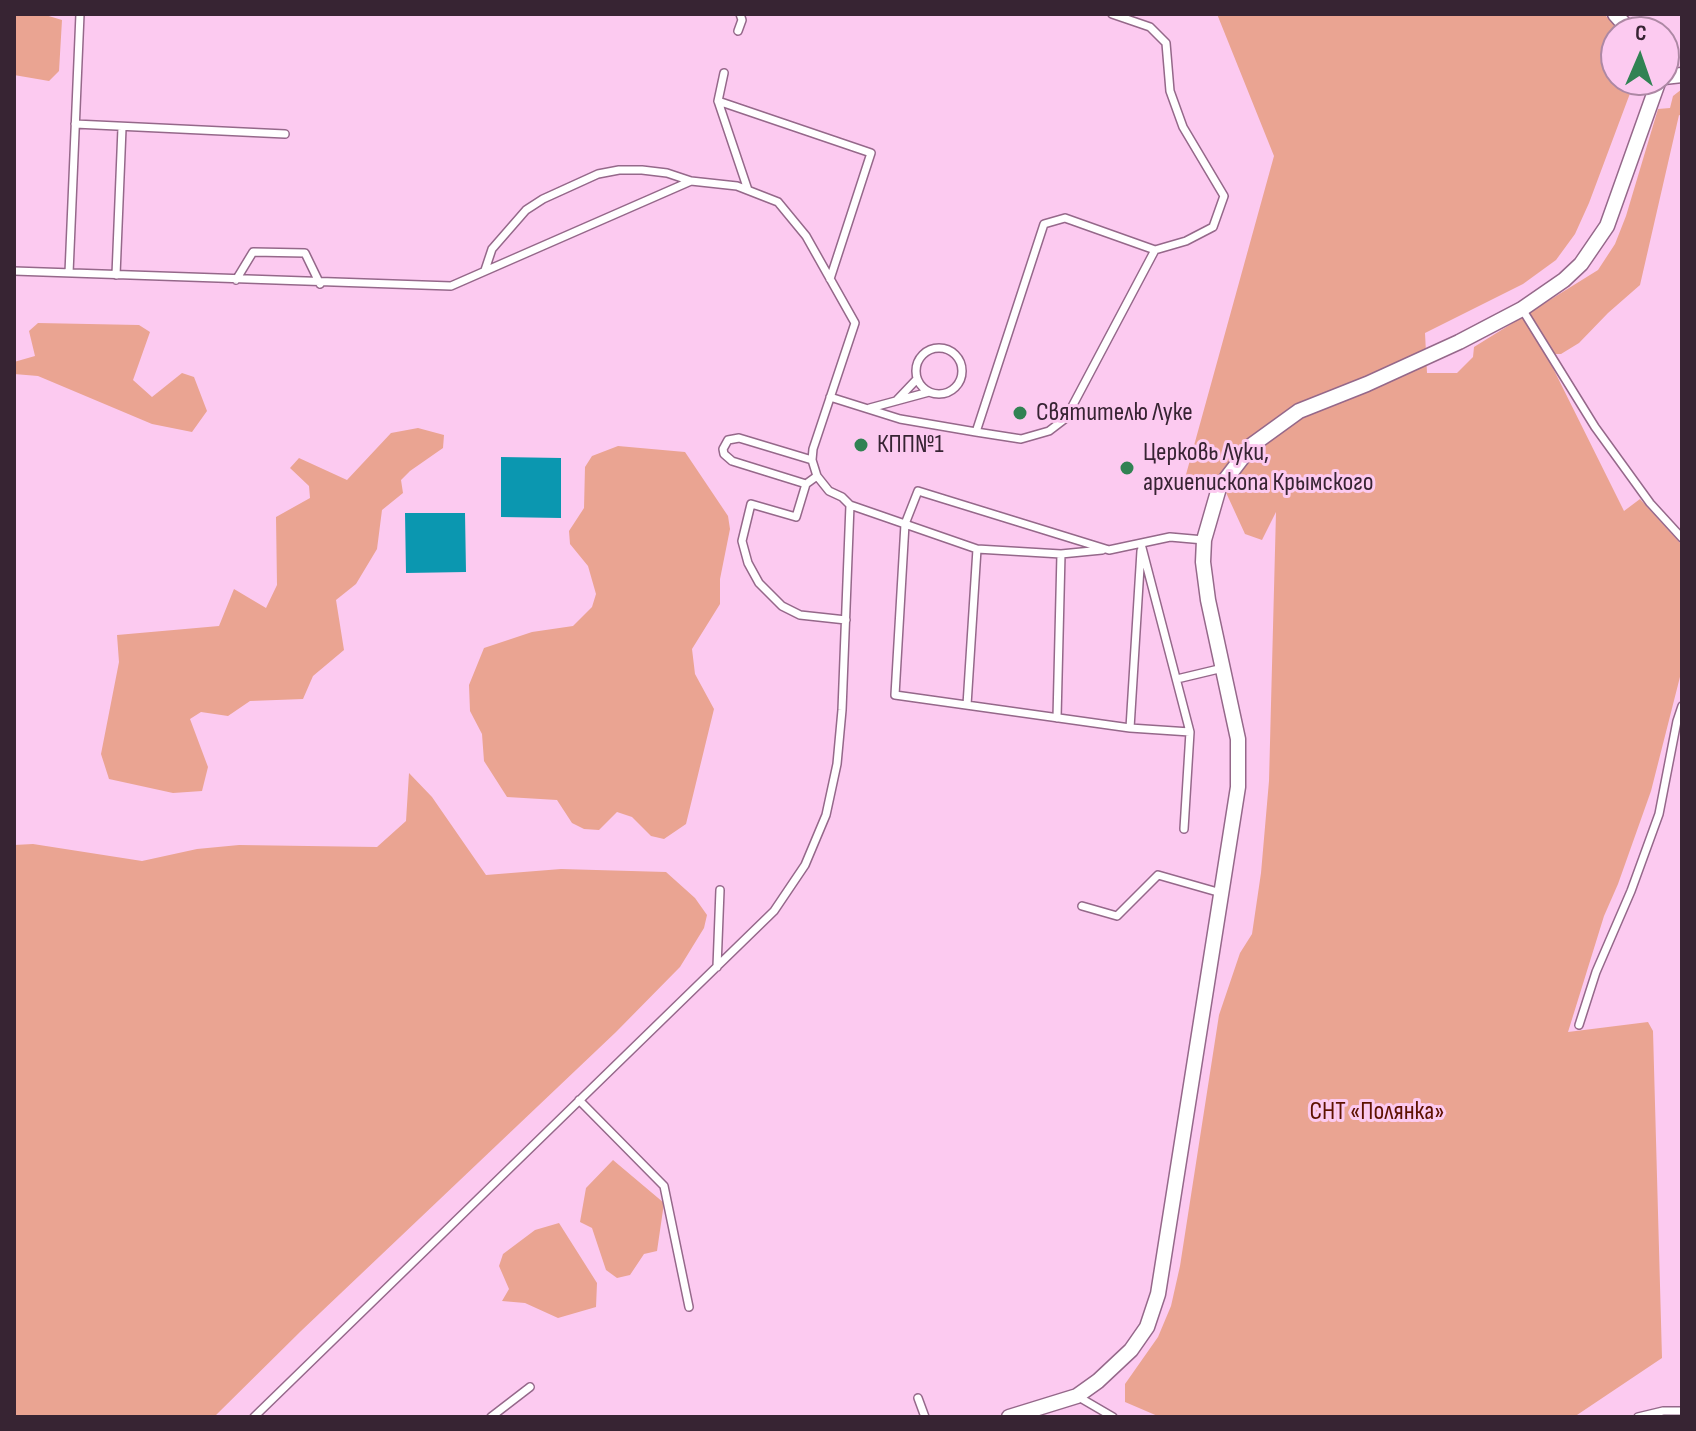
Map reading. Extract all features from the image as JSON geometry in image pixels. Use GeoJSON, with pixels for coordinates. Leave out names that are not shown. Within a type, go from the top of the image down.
{"type":"FeatureCollection","features":[{"type":"Feature","properties":{"kind":"street"},"geometry":{"type":"LineString","coordinates":[[1009,1417],[1077,1396],[1107,1374],[1131,1350],[1147,1327],[1158,1294],[1238,787],[1238,739],[1208,600],[1203,562],[1204,540],[1219,488],[1252,445],[1299,411],[1367,384],[1522,309],[1564,280],[1581,264],[1607,226],[1655,96]]}},
{"type":"Feature","properties":{"kind":"lane"},"geometry":{"type":"LineString","coordinates":[[69,273],[80,14]]}},
{"type":"Feature","properties":{"kind":"lane"},"geometry":{"type":"LineString","coordinates":[[738,31],[742,20],[740,14]]}},
{"type":"Feature","properties":{"kind":"lane"},"geometry":{"type":"LineString","coordinates":[[976,432],[1044,224],[1065,218],[1155,250],[1186,241],[1213,227],[1224,196],[1183,127],[1170,91],[1166,43],[1150,27],[1112,14]]}},
{"type":"Feature","properties":{"kind":"lane"},"geometry":{"type":"LineString","coordinates":[[724,73],[718,101],[748,190]]}},
{"type":"Feature","properties":{"kind":"lane"},"geometry":{"type":"LineString","coordinates":[[718,101],[871,153],[830,279]]}},
{"type":"Feature","properties":{"kind":"lane"},"geometry":{"type":"LineString","coordinates":[[75,124],[285,134]]}},
{"type":"Feature","properties":{"kind":"lane"},"geometry":{"type":"LineString","coordinates":[[116,275],[122,128]]}},
{"type":"Feature","properties":{"kind":"lane"},"geometry":{"type":"LineString","coordinates":[[485,270],[492,249],[526,210],[598,174],[642,170],[748,190],[778,202],[806,236],[855,323],[812,460],[817,476],[829,491],[850,505],[977,549],[1061,554],[1109,550],[1170,537],[1204,540]]}},
{"type":"Feature","properties":{"kind":"lane"},"geometry":{"type":"LineString","coordinates":[[14,271],[320,284],[451,286],[691,181]]}},
{"type":"Feature","properties":{"kind":"lane"},"geometry":{"type":"LineString","coordinates":[[830,397],[900,419],[1021,439],[1049,431],[1066,418],[1155,250]]}},
{"type":"Feature","properties":{"kind":"lane"},"geometry":{"type":"LineString","coordinates":[[236,280],[253,252],[305,253],[320,284]]}},
{"type":"Feature","properties":{"kind":"lane"},"geometry":{"type":"LineString","coordinates":[[1522,309],[1595,427],[1650,503],[1682,538]]}},
{"type":"Feature","properties":{"kind":"lane"},"geometry":{"type":"LineString","coordinates":[[867,408],[955,388],[963,372],[957,355],[941,347],[923,353],[916,369],[917,379],[929,392]]}},
{"type":"Feature","properties":{"kind":"lane"},"geometry":{"type":"LineString","coordinates":[[897,400],[917,379]]}},
{"type":"Feature","properties":{"kind":"lane"},"geometry":{"type":"LineString","coordinates":[[806,484],[732,461],[723,449],[728,440],[739,438],[812,460]]}},
{"type":"Feature","properties":{"kind":"lane"},"geometry":{"type":"LineString","coordinates":[[817,476],[806,484],[796,517],[751,504],[742,541],[748,563],[759,583],[782,606],[800,615],[846,620]]}},
{"type":"Feature","properties":{"kind":"lane"},"geometry":{"type":"LineString","coordinates":[[1109,550],[918,491],[905,524],[895,695],[1130,728],[1190,732]]}},
{"type":"Feature","properties":{"kind":"lane"},"geometry":{"type":"LineString","coordinates":[[254,1417],[774,911],[805,865],[826,815],[837,764],[850,505]]}},
{"type":"Feature","properties":{"kind":"lane"},"geometry":{"type":"LineString","coordinates":[[1141,544],[1190,732],[1184,829]]}},
{"type":"Feature","properties":{"kind":"lane"},"geometry":{"type":"LineString","coordinates":[[1130,728],[1141,544]]}},
{"type":"Feature","properties":{"kind":"lane"},"geometry":{"type":"LineString","coordinates":[[967,705],[977,549]]}},
{"type":"Feature","properties":{"kind":"lane"},"geometry":{"type":"LineString","coordinates":[[1057,718],[1061,554]]}},
{"type":"Feature","properties":{"kind":"lane"},"geometry":{"type":"LineString","coordinates":[[1177,679],[1223,668]]}},
{"type":"Feature","properties":{"kind":"lane"},"geometry":{"type":"LineString","coordinates":[[1579,1025],[1596,972],[1631,891],[1659,814],[1682,706]]}},
{"type":"Feature","properties":{"kind":"lane"},"geometry":{"type":"LineString","coordinates":[[1082,906],[1117,916],[1158,875],[1221,893]]}},
{"type":"Feature","properties":{"kind":"lane"},"geometry":{"type":"LineString","coordinates":[[717,967],[720,890]]}},
{"type":"Feature","properties":{"kind":"lane"},"geometry":{"type":"LineString","coordinates":[[579,1100],[664,1186],[689,1307]]}},
{"type":"Feature","properties":{"kind":"lane"},"geometry":{"type":"LineString","coordinates":[[491,1417],[530,1387]]}},
{"type":"Feature","properties":{"kind":"lane"},"geometry":{"type":"LineString","coordinates":[[1077,1396],[1113,1417]]}},
{"type":"Feature","properties":{"kind":"lane"},"geometry":{"type":"LineString","coordinates":[[918,1398],[925,1417]]}},
{"type":"Feature","properties":{"kind":"lane"},"geometry":{"type":"LineString","coordinates":[[1638,1417],[1663,1411],[1682,1411]]}},
{"type":"Feature","properties":{"kind":"green space"},"geometry":{"type":"Polygon","coordinates":[[[14,14],[42,14],[62,20],[59,71],[49,81],[14,75],[14,14]]]}},
{"type":"Feature","properties":{"kind":"green space","name":"СНТ «Полянка»"},"geometry":{"type":"Polygon","coordinates":[[[1217,14],[1606,16],[1600,16],[1600,96],[1629,96],[1589,203],[1575,234],[1556,260],[1523,284],[1425,333],[1427,373],[1457,373],[1473,357],[1474,347],[1598,270],[1615,244],[1626,216],[1658,109],[1670,108],[1673,96],[1680,96],[1682,89],[1682,116],[1679,115],[1640,285],[1579,343],[1561,354],[1546,354],[1624,511],[1640,499],[1682,545],[1682,669],[1651,791],[1604,916],[1568,1032],[1648,1022],[1653,1031],[1662,1358],[1574,1417],[1160,1417],[1125,1402],[1125,1384],[1158,1337],[1171,1306],[1219,1015],[1240,953],[1252,934],[1261,873],[1269,781],[1276,512],[1262,540],[1245,534],[1218,475],[1182,489],[1274,156],[1217,14]]]}},
{"type":"Feature","properties":{"kind":"green space"},"geometry":{"type":"Polygon","coordinates":[[[38,323],[139,325],[150,332],[133,380],[152,397],[182,373],[194,377],[207,411],[192,432],[152,424],[38,376],[14,374],[14,362],[35,356],[29,331],[38,323]]]}},
{"type":"Feature","properties":{"kind":"green space"},"geometry":{"type":"Polygon","coordinates":[[[418,428],[444,435],[443,448],[401,480],[403,493],[382,510],[377,549],[356,584],[336,600],[344,650],[313,676],[303,699],[250,701],[228,716],[201,712],[190,719],[208,767],[202,791],[173,793],[109,779],[101,754],[119,662],[117,635],[219,626],[234,589],[266,608],[277,585],[276,517],[310,498],[309,486],[290,468],[299,458],[347,480],[391,433],[418,428]]]}},
{"type":"Feature","properties":{"kind":"green space"},"geometry":{"type":"Polygon","coordinates":[[[618,446],[685,452],[728,516],[730,529],[720,579],[720,604],[692,649],[695,674],[714,709],[686,824],[664,839],[651,836],[632,817],[617,812],[599,830],[584,829],[572,823],[557,800],[507,797],[484,761],[482,734],[470,711],[469,685],[484,648],[532,632],[573,626],[592,607],[596,594],[588,566],[570,544],[569,531],[584,508],[585,467],[592,456],[618,446]]]}},
{"type":"Feature","properties":{"kind":"green space"},"geometry":{"type":"Polygon","coordinates":[[[409,773],[432,797],[486,875],[561,869],[666,872],[695,898],[707,915],[704,928],[680,967],[616,1032],[214,1417],[14,1417],[14,845],[33,844],[142,861],[197,849],[239,845],[377,847],[406,821],[409,773]]]}},
{"type":"Feature","properties":{"kind":"green space"},"geometry":{"type":"Polygon","coordinates":[[[613,1160],[664,1203],[657,1251],[644,1254],[630,1275],[617,1278],[606,1270],[592,1228],[580,1222],[586,1188],[613,1160]]]}},
{"type":"Feature","properties":{"kind":"green space"},"geometry":{"type":"Polygon","coordinates":[[[559,1223],[597,1283],[596,1307],[558,1318],[525,1303],[502,1301],[509,1289],[499,1266],[503,1254],[535,1230],[559,1223]]]}},
{"type":"Feature","properties":{"kind":"water"},"geometry":{"type":"Polygon","coordinates":[[[501,457],[561,458],[561,518],[501,517],[501,457]]]}},
{"type":"Feature","properties":{"kind":"water"},"geometry":{"type":"Polygon","coordinates":[[[405,513],[465,513],[466,572],[406,573],[405,513]]]}},
{"type":"Feature","properties":{"kind":"place","name":"Святителю Луке"},"geometry":{"type":"Point","coordinates":[1020,413]}},
{"type":"Feature","properties":{"kind":"place","name":"КПП№1"},"geometry":{"type":"Point","coordinates":[861,445]}},
{"type":"Feature","properties":{"kind":"place","name":"Церковь Луки, архиепископа Крымского"},"geometry":{"type":"Point","coordinates":[1127,468]}}]}
